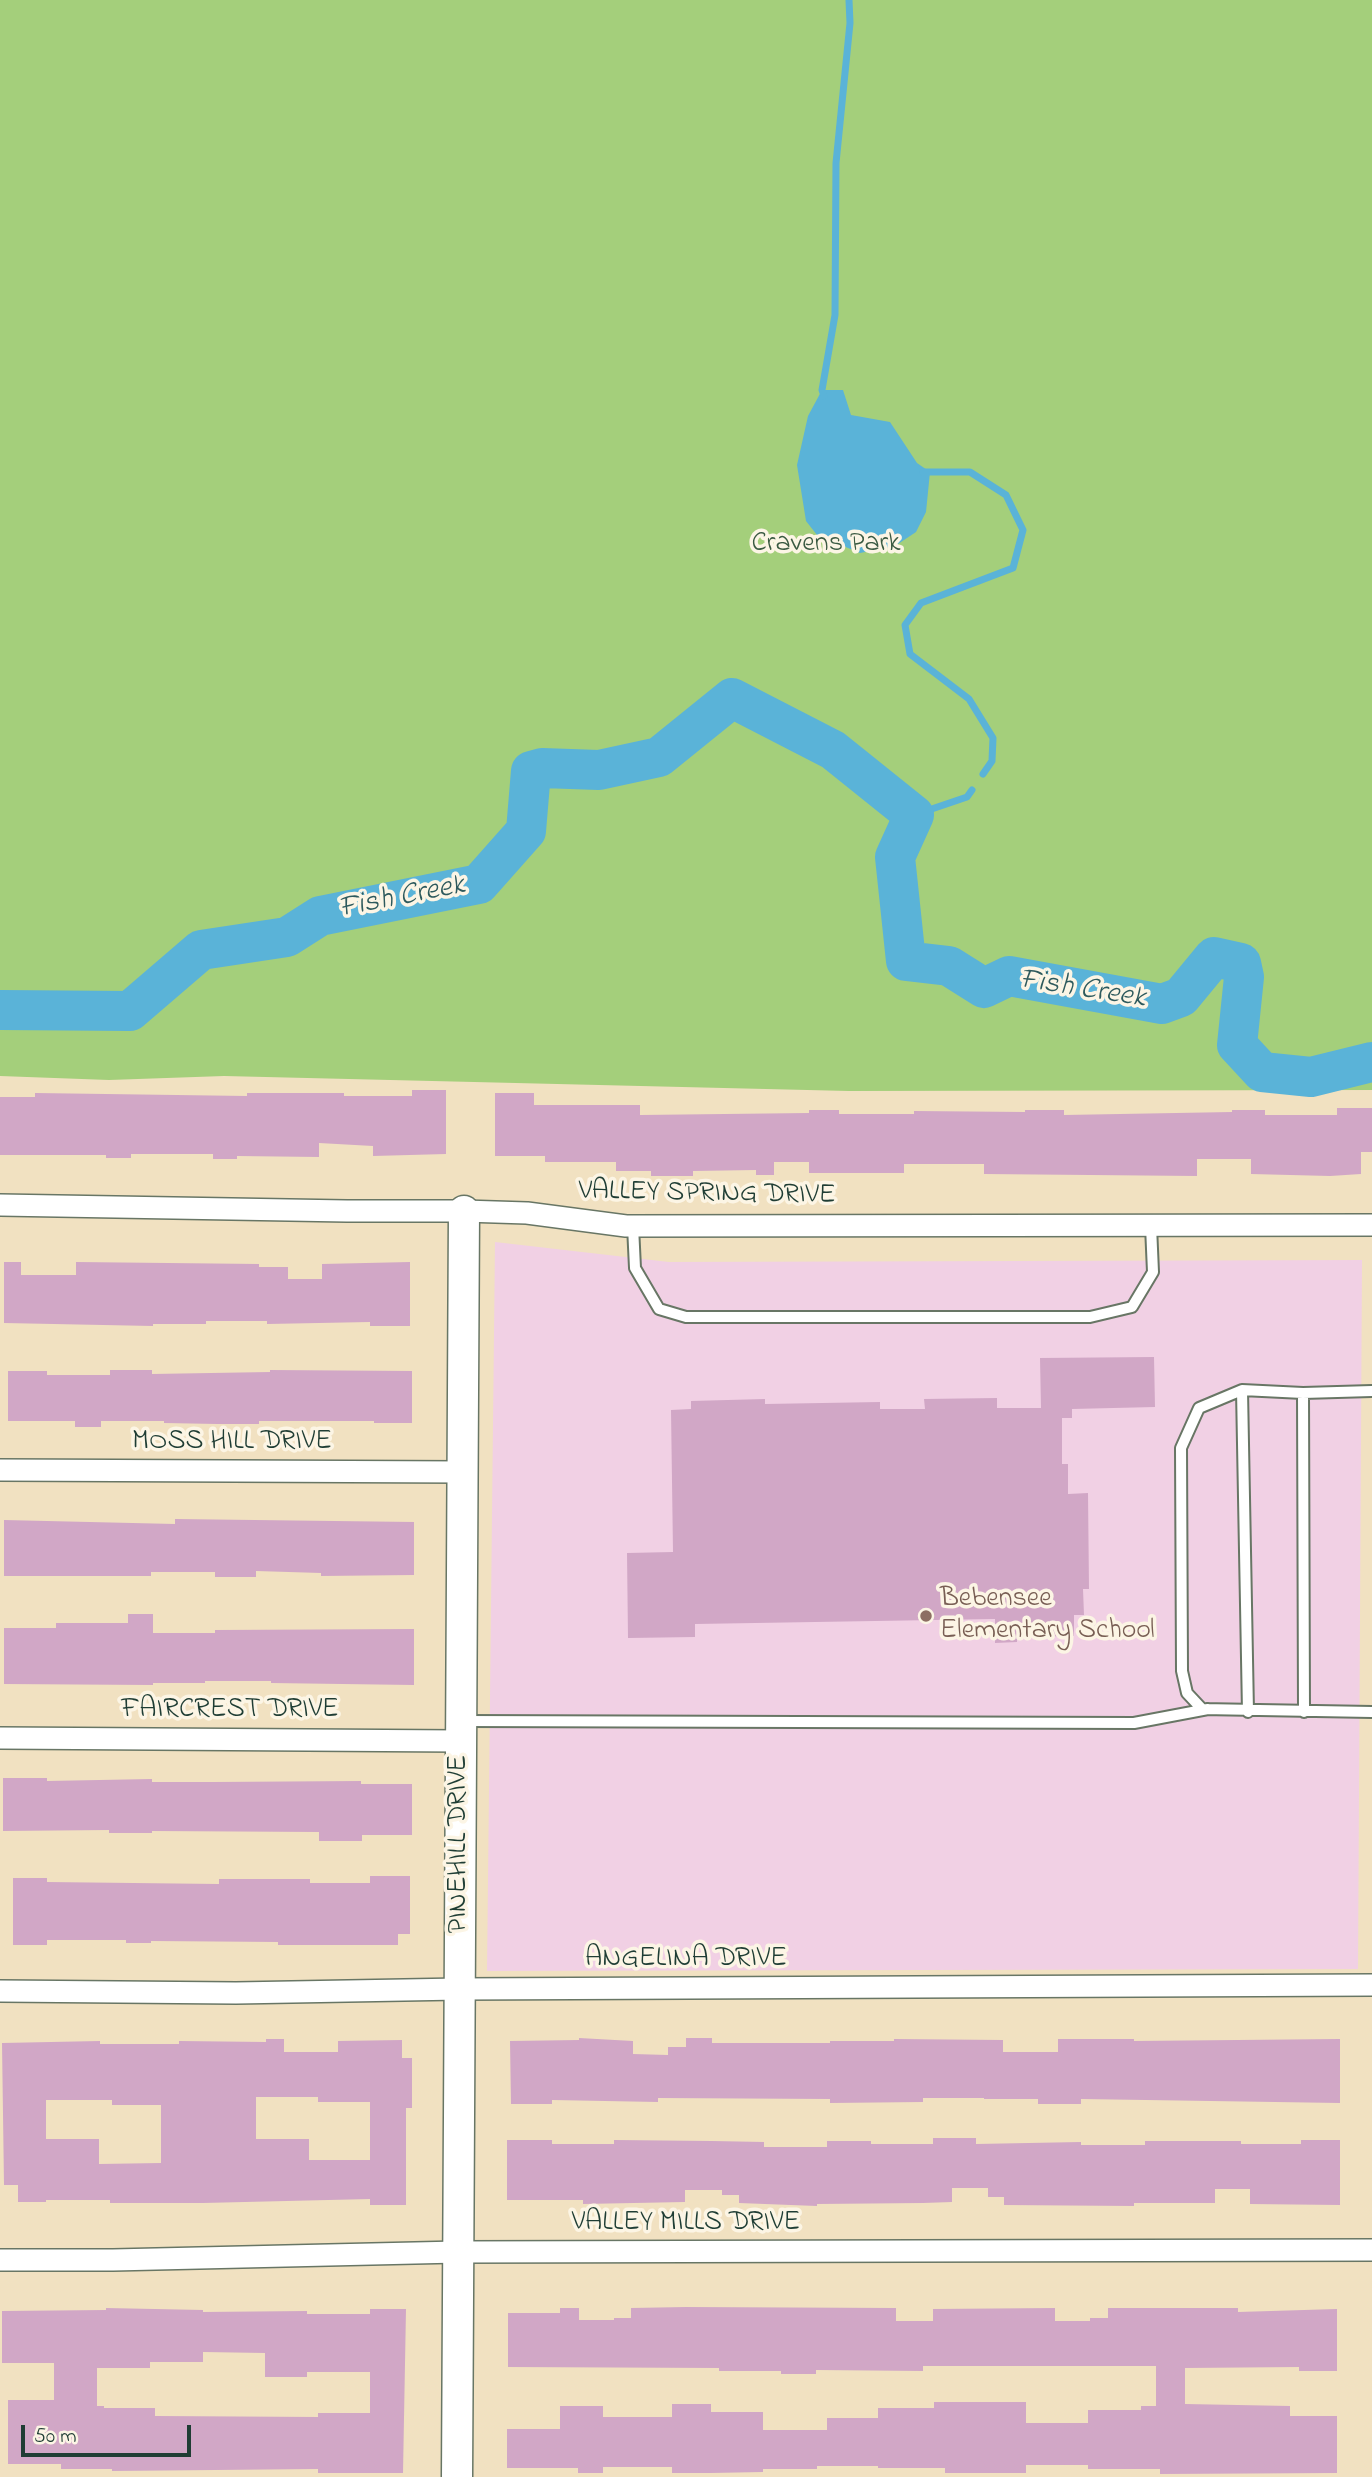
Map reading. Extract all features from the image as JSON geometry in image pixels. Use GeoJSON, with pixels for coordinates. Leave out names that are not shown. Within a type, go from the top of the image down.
{"type":"FeatureCollection","features":[{"type":"Feature","properties":{"kind":"street","name":"VALLEY SPRING DRIVE"},"geometry":{"type":"LineString","coordinates":[[0,1205],[527,1213],[582,1222],[633,1226],[1372,1225]]}},
{"type":"Feature","properties":{"kind":"street","name":"PINEHILL DRIVE"},"geometry":{"type":"LineString","coordinates":[[457,2477],[464,1211]]}},
{"type":"Feature","properties":{"kind":"street","name":"MOSS HILL DRIVE"},"geometry":{"type":"LineString","coordinates":[[0,1470],[464,1472]]}},
{"type":"Feature","properties":{"kind":"street","name":"FAIRCREST DRIVE"},"geometry":{"type":"LineString","coordinates":[[0,1738],[460,1731]]}},
{"type":"Feature","properties":{"kind":"street","name":"ANGELINA DRIVE"},"geometry":{"type":"LineString","coordinates":[[0,1991],[236,1993],[460,1989],[1372,1985]]}},
{"type":"Feature","properties":{"kind":"street","name":"VALLEY MILLS DRIVE"},"geometry":{"type":"LineString","coordinates":[[0,2260],[127,2260],[458,2252],[1372,2250]]}},
{"type":"Feature","properties":{"kind":"lane"},"geometry":{"type":"LineString","coordinates":[[633,1226],[635,1268],[659,1309],[686,1317],[1090,1317],[1132,1307],[1153,1272],[1151,1226]]}},
{"type":"Feature","properties":{"kind":"lane"},"geometry":{"type":"LineString","coordinates":[[1242,1390],[1248,1712]]}},
{"type":"Feature","properties":{"kind":"lane"},"geometry":{"type":"LineString","coordinates":[[1372,1391],[1303,1393],[1242,1390],[1199,1408],[1181,1448],[1182,1671],[1187,1693],[1202,1709],[1248,1712],[1372,1712]]}},
{"type":"Feature","properties":{"kind":"lane"},"geometry":{"type":"LineString","coordinates":[[1303,1393],[1304,1712]]}},
{"type":"Feature","properties":{"kind":"lane"},"geometry":{"type":"LineString","coordinates":[[460,1731],[1134,1723],[1208,1709]]}},
{"type":"Feature","properties":{"kind":"shaded area","name":"Bebensee Elementary School"},"geometry":{"type":"Polygon","coordinates":[[[495,1242],[669,1262],[1362,1260],[1358,1969],[487,1971],[495,1242]]]}},
{"type":"Feature","properties":{"kind":"green space","name":"Cravens Park"},"geometry":{"type":"Polygon","coordinates":[[[0,0],[1372,0],[1372,1090],[849,1091],[224,1076],[109,1080],[0,1076],[0,0]]]}},
{"type":"Feature","properties":{"kind":"water"},"geometry":{"type":"Polygon","coordinates":[[[822,390],[843,390],[851,415],[890,422],[917,463],[930,472],[926,512],[916,532],[895,546],[860,553],[817,535],[806,521],[797,465],[808,416],[822,390]]]}},
{"type":"Feature","properties":{"kind":"building"},"geometry":{"type":"Polygon","coordinates":[[[412,1090],[446,1090],[446,1154],[373,1156],[373,1146],[319,1143],[319,1157],[237,1156],[237,1159],[213,1159],[213,1154],[131,1154],[131,1158],[106,1158],[106,1155],[0,1155],[0,1097],[35,1097],[35,1093],[247,1096],[247,1093],[344,1093],[344,1096],[412,1096],[412,1090]]]}},
{"type":"Feature","properties":{"kind":"building"},"geometry":{"type":"Polygon","coordinates":[[[495,1093],[534,1093],[534,1105],[640,1105],[640,1115],[809,1113],[809,1110],[839,1110],[839,1114],[914,1114],[914,1111],[1064,1110],[1064,1115],[1265,1110],[1265,1115],[1337,1115],[1337,1108],[1372,1108],[1372,1152],[1361,1152],[1361,1174],[1330,1176],[1251,1174],[1251,1159],[1197,1159],[1197,1176],[984,1174],[984,1164],[904,1164],[904,1173],[809,1173],[809,1162],[774,1162],[774,1175],[756,1175],[756,1170],[693,1171],[693,1176],[651,1176],[651,1171],[616,1171],[616,1162],[545,1162],[545,1156],[495,1156],[495,1093]]]}},
{"type":"Feature","properties":{"kind":"building"},"geometry":{"type":"Polygon","coordinates":[[[4,1262],[21,1262],[21,1275],[76,1275],[76,1262],[259,1264],[259,1267],[288,1267],[288,1279],[322,1279],[322,1264],[410,1262],[410,1326],[370,1326],[370,1322],[267,1324],[267,1321],[206,1321],[206,1324],[153,1326],[4,1323],[4,1262]]]}},
{"type":"Feature","properties":{"kind":"building"},"geometry":{"type":"Polygon","coordinates":[[[1154,1357],[1155,1407],[1072,1409],[1072,1418],[1062,1418],[1062,1464],[1068,1464],[1068,1494],[1088,1493],[1089,1589],[1083,1589],[1084,1615],[1074,1615],[1074,1636],[1017,1637],[1017,1642],[995,1643],[995,1619],[695,1624],[695,1637],[628,1638],[627,1553],[673,1552],[671,1410],[691,1409],[691,1401],[765,1399],[765,1404],[880,1402],[880,1409],[925,1409],[924,1399],[997,1398],[997,1408],[1041,1408],[1040,1358],[1154,1357]]]}},
{"type":"Feature","properties":{"kind":"building"},"geometry":{"type":"Polygon","coordinates":[[[110,1370],[152,1370],[152,1374],[270,1370],[412,1371],[412,1423],[259,1421],[259,1424],[217,1424],[101,1421],[101,1427],[75,1427],[75,1421],[8,1421],[8,1371],[47,1371],[47,1375],[110,1375],[110,1370]]]}},
{"type":"Feature","properties":{"kind":"building"},"geometry":{"type":"Polygon","coordinates":[[[175,1519],[414,1522],[414,1575],[321,1576],[321,1573],[256,1571],[256,1577],[215,1577],[215,1572],[151,1572],[151,1576],[4,1576],[4,1520],[175,1524],[175,1519]]]}},
{"type":"Feature","properties":{"kind":"building"},"geometry":{"type":"Polygon","coordinates":[[[128,1614],[153,1614],[153,1633],[414,1629],[414,1685],[271,1681],[205,1681],[153,1685],[4,1684],[4,1628],[56,1628],[56,1623],[128,1623],[128,1614]]]}},
{"type":"Feature","properties":{"kind":"building"},"geometry":{"type":"Polygon","coordinates":[[[3,1778],[47,1778],[47,1781],[152,1779],[152,1782],[361,1781],[361,1784],[412,1784],[412,1835],[362,1835],[362,1841],[319,1841],[319,1832],[3,1831],[3,1778]]]}},
{"type":"Feature","properties":{"kind":"building"},"geometry":{"type":"Polygon","coordinates":[[[370,1876],[410,1876],[410,1934],[398,1934],[398,1945],[47,1940],[47,1945],[13,1945],[13,1878],[47,1878],[47,1882],[219,1884],[219,1879],[310,1879],[310,1883],[370,1883],[370,1876]]]}},
{"type":"Feature","properties":{"kind":"building"},"geometry":{"type":"Polygon","coordinates":[[[579,2038],[633,2041],[633,2054],[668,2055],[668,2047],[686,2047],[686,2038],[712,2038],[712,2043],[830,2043],[894,2039],[1003,2040],[1003,2052],[1058,2052],[1058,2039],[1340,2039],[1340,2103],[1081,2099],[1081,2104],[1038,2104],[1038,2099],[923,2098],[923,2102],[830,2103],[830,2099],[658,2098],[658,2102],[552,2100],[552,2104],[511,2104],[510,2041],[579,2038]]]}},
{"type":"Feature","properties":{"kind":"building"},"geometry":{"type":"Polygon","coordinates":[[[266,2039],[284,2039],[284,2052],[338,2052],[338,2041],[402,2040],[402,2058],[412,2058],[412,2108],[406,2108],[406,2205],[370,2205],[370,2199],[203,2203],[110,2203],[110,2200],[18,2202],[18,2185],[4,2185],[2,2043],[266,2042],[266,2039]],[[256,2097],[256,2139],[309,2139],[309,2160],[370,2160],[370,2102],[318,2102],[318,2097],[256,2097]],[[46,2100],[46,2139],[99,2139],[99,2164],[161,2163],[161,2105],[112,2105],[112,2100],[46,2100]]]}},
{"type":"Feature","properties":{"kind":"building"},"geometry":{"type":"Polygon","coordinates":[[[933,2138],[976,2138],[976,2144],[1081,2142],[1081,2145],[1145,2145],[1145,2141],[1301,2144],[1301,2140],[1340,2140],[1340,2205],[1250,2204],[1250,2189],[1215,2189],[1215,2203],[1134,2203],[1134,2206],[1004,2205],[1004,2197],[988,2197],[988,2188],[952,2188],[952,2202],[817,2206],[739,2203],[739,2195],[722,2195],[722,2190],[685,2190],[685,2202],[583,2204],[583,2200],[507,2200],[507,2140],[552,2140],[552,2144],[614,2144],[614,2140],[764,2142],[764,2147],[827,2147],[827,2141],[933,2144],[933,2138]]]}},
{"type":"Feature","properties":{"kind":"building"},"geometry":{"type":"Polygon","coordinates":[[[560,2308],[579,2308],[579,2320],[614,2320],[631,2318],[631,2308],[896,2308],[896,2321],[933,2321],[933,2309],[1055,2308],[1055,2321],[1090,2321],[1090,2318],[1108,2318],[1108,2308],[1238,2308],[1238,2312],[1337,2309],[1337,2371],[1299,2371],[1299,2367],[1185,2368],[1185,2404],[1290,2406],[1290,2416],[1337,2416],[1337,2473],[1160,2474],[1160,2469],[1088,2469],[1088,2465],[1026,2465],[1026,2473],[945,2473],[945,2468],[878,2466],[817,2466],[817,2469],[711,2473],[672,2473],[672,2467],[603,2467],[603,2473],[578,2473],[578,2468],[507,2468],[507,2429],[560,2429],[560,2406],[603,2406],[603,2417],[672,2417],[672,2404],[711,2404],[711,2412],[763,2412],[763,2430],[827,2430],[827,2418],[878,2418],[878,2408],[934,2408],[934,2402],[1026,2402],[1026,2423],[1088,2423],[1088,2410],[1141,2410],[1141,2406],[1156,2406],[1156,2366],[923,2366],[923,2371],[816,2370],[816,2374],[719,2371],[719,2368],[508,2367],[508,2313],[560,2313],[560,2308]]]}},
{"type":"Feature","properties":{"kind":"building"},"geometry":{"type":"Polygon","coordinates":[[[370,2309],[406,2309],[403,2473],[318,2473],[318,2469],[112,2471],[61,2469],[61,2464],[8,2464],[8,2400],[54,2400],[54,2363],[2,2363],[2,2311],[370,2314],[370,2309]],[[203,2352],[203,2362],[150,2362],[150,2368],[97,2368],[97,2406],[155,2408],[155,2416],[318,2417],[318,2413],[370,2413],[370,2372],[307,2372],[307,2377],[265,2377],[265,2353],[203,2352]]]}},
{"type":"Feature","properties":{"kind":"waterway"},"geometry":{"type":"LineString","coordinates":[[824,396],[822,390],[835,315],[836,163],[850,23],[849,0]]}},
{"type":"Feature","properties":{"kind":"waterway"},"geometry":{"type":"LineString","coordinates":[[923,472],[970,472],[1006,495],[1023,530],[1013,568],[921,603],[905,625],[910,654],[969,699],[993,738],[992,761],[983,774]]}},
{"type":"Feature","properties":{"kind":"waterway","name":"Fish Creek"},"geometry":{"type":"LineString","coordinates":[[0,1010],[130,1011],[201,950],[287,937],[320,916],[479,884],[526,831],[531,771],[542,768],[599,770],[659,757],[732,698],[833,750],[914,815],[895,857],[906,961],[949,966],[984,988],[1009,976],[1162,1004],[1181,997],[1214,957],[1241,963],[1244,977],[1237,1045],[1262,1072],[1311,1077],[1372,1062]]}},
{"type":"Feature","properties":{"kind":"waterway"},"geometry":{"type":"LineString","coordinates":[[914,815],[967,797],[972,790]]}},
{"type":"Feature","properties":{"kind":"place","name":"Bebensee Elementary School"},"geometry":{"type":"Point","coordinates":[926,1616]}}]}
